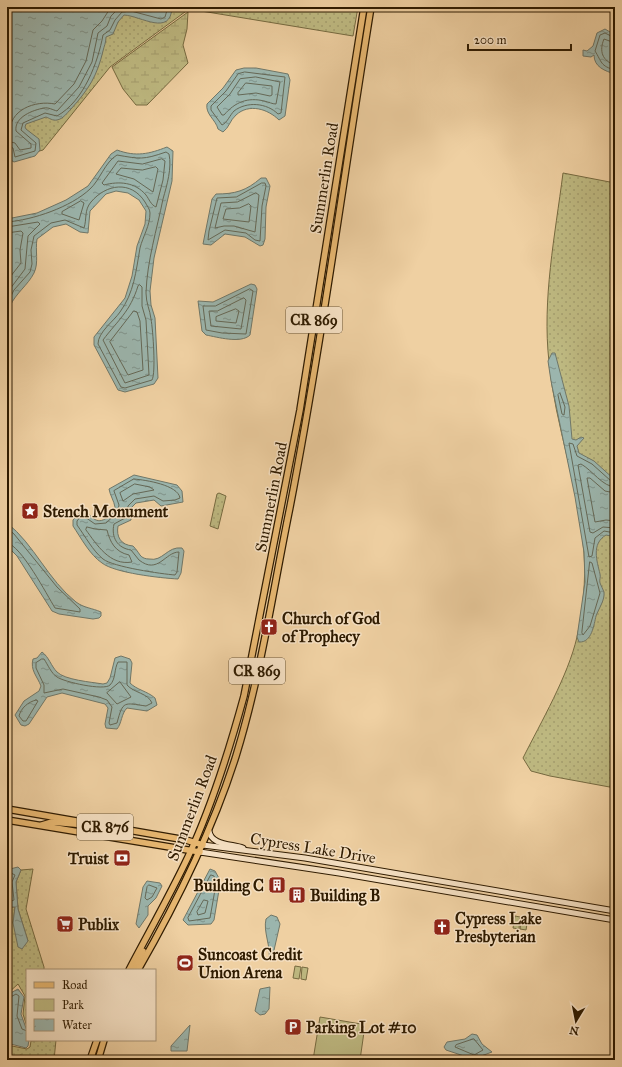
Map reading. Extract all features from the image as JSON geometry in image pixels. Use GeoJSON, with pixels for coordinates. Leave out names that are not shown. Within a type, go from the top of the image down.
{"type":"FeatureCollection","features":[{"type":"Feature","properties":{"kind":"main road","name":"Summerlin Road"},"geometry":{"type":"LineString","coordinates":[[130,969],[191,850],[231,742],[248,678],[300,410],[364,7]]}},
{"type":"Feature","properties":{"kind":"main road","name":"Summerlin Road"},"geometry":{"type":"LineString","coordinates":[[139,969],[178,898],[209,831],[240,741],[252,697],[306,418],[371,7]]}},
{"type":"Feature","properties":{"kind":"main road","name":"Cypress Lake Drive"},"geometry":{"type":"LineString","coordinates":[[7,810],[194,842],[203,845],[312,860],[615,911]]}},
{"type":"Feature","properties":{"kind":"main road","name":"Cypress Lake Drive"},"geometry":{"type":"LineString","coordinates":[[7,820],[339,873],[615,920]]}},
{"type":"Feature","properties":{"kind":"main road"},"geometry":{"type":"LineString","coordinates":[[41,825],[52,822],[77,826],[89,824]]}},
{"type":"Feature","properties":{"kind":"main road"},"geometry":{"type":"LineString","coordinates":[[209,831],[214,841],[234,845],[251,852]]}},
{"type":"Feature","properties":{"kind":"main road"},"geometry":{"type":"LineString","coordinates":[[134,969],[143,952],[145,940]]}},
{"type":"Feature","properties":{"kind":"main road"},"geometry":{"type":"LineString","coordinates":[[90,1060],[97,1041]]}},
{"type":"Feature","properties":{"kind":"main road"},"geometry":{"type":"LineString","coordinates":[[98,1060],[104,1041]]}},
{"type":"Feature","properties":{"kind":"green space"},"geometry":{"type":"Polygon","coordinates":[[[7,7],[358,7],[353,36],[189,9],[110,67],[43,150],[7,160],[7,7]]]}},
{"type":"Feature","properties":{"kind":"green space"},"geometry":{"type":"Polygon","coordinates":[[[505,7],[528,7],[527,10],[521,11],[505,7]]]}},
{"type":"Feature","properties":{"kind":"green space"},"geometry":{"type":"Polygon","coordinates":[[[188,12],[187,29],[183,45],[188,63],[147,105],[136,105],[123,89],[112,67],[188,12]]]}},
{"type":"Feature","properties":{"kind":"green space"},"geometry":{"type":"Polygon","coordinates":[[[563,173],[615,183],[615,788],[531,771],[523,758],[561,683],[573,652],[584,595],[585,563],[582,529],[573,481],[556,410],[547,338],[550,268],[563,173]]]}},
{"type":"Feature","properties":{"kind":"green space"},"geometry":{"type":"Polygon","coordinates":[[[219,493],[226,496],[218,529],[210,526],[217,494],[219,493]]]}},
{"type":"Feature","properties":{"kind":"green space"},"geometry":{"type":"Polygon","coordinates":[[[33,869],[26,909],[44,967],[44,969],[26,969],[26,1024],[23,1014],[25,996],[18,984],[7,994],[7,907],[15,907],[13,923],[28,941],[18,909],[16,882],[21,870],[33,869]]]}},
{"type":"Feature","properties":{"kind":"green space"},"geometry":{"type":"Polygon","coordinates":[[[515,916],[520,917],[519,929],[513,928],[515,916]]]}},
{"type":"Feature","properties":{"kind":"green space"},"geometry":{"type":"Polygon","coordinates":[[[522,917],[528,918],[526,930],[520,929],[522,917]]]}},
{"type":"Feature","properties":{"kind":"green space"},"geometry":{"type":"Polygon","coordinates":[[[295,966],[301,967],[299,979],[293,978],[295,966]]]}},
{"type":"Feature","properties":{"kind":"green space"},"geometry":{"type":"Polygon","coordinates":[[[302,967],[308,968],[306,980],[301,979],[302,967]]]}},
{"type":"Feature","properties":{"kind":"green space"},"geometry":{"type":"Polygon","coordinates":[[[320,1017],[361,1024],[360,1031],[364,1032],[360,1060],[313,1060],[320,1017]]]}},
{"type":"Feature","properties":{"kind":"green space"},"geometry":{"type":"Polygon","coordinates":[[[31,1041],[56,1041],[54,1060],[30,1060],[25,1056],[20,1055],[14,1060],[7,1060],[7,1045],[27,1049],[30,1047],[31,1041]]]}},
{"type":"Feature","properties":{"kind":"water"},"geometry":{"type":"Polygon","coordinates":[[[7,7],[172,7],[170,16],[166,21],[161,23],[154,23],[124,15],[118,22],[113,34],[106,37],[98,68],[92,82],[83,95],[65,116],[57,120],[46,117],[26,124],[26,129],[39,139],[40,150],[35,156],[14,162],[9,159],[9,149],[7,151],[7,7]]]}},
{"type":"Feature","properties":{"kind":"water"},"geometry":{"type":"Polygon","coordinates":[[[605,29],[615,35],[615,74],[601,68],[596,63],[594,55],[591,57],[583,56],[583,50],[587,51],[593,46],[597,33],[605,29]]]}},
{"type":"Feature","properties":{"kind":"water"},"geometry":{"type":"Polygon","coordinates":[[[256,68],[288,74],[290,80],[285,116],[279,120],[264,110],[252,108],[247,109],[236,115],[223,132],[218,129],[209,114],[207,104],[223,88],[236,70],[256,68]]]}},
{"type":"Feature","properties":{"kind":"water"},"geometry":{"type":"Polygon","coordinates":[[[167,147],[173,151],[172,181],[154,258],[150,291],[151,305],[155,318],[158,378],[154,384],[125,392],[118,390],[94,345],[94,337],[125,298],[132,276],[137,246],[145,224],[146,211],[139,200],[128,193],[116,191],[106,194],[90,211],[88,233],[80,232],[66,224],[53,227],[37,239],[37,261],[34,273],[15,297],[10,306],[9,334],[7,334],[7,219],[37,213],[66,200],[88,186],[111,154],[117,150],[142,154],[167,147]]]}},
{"type":"Feature","properties":{"kind":"water"},"geometry":{"type":"Polygon","coordinates":[[[261,178],[266,178],[270,186],[266,207],[265,239],[263,245],[260,246],[245,237],[225,234],[211,245],[203,244],[212,199],[216,194],[240,191],[261,178]]]}},
{"type":"Feature","properties":{"kind":"water"},"geometry":{"type":"Polygon","coordinates":[[[251,284],[255,285],[257,289],[250,335],[246,338],[235,339],[206,335],[202,331],[198,301],[213,302],[251,284]]]}},
{"type":"Feature","properties":{"kind":"water"},"geometry":{"type":"Polygon","coordinates":[[[552,353],[555,353],[569,406],[572,439],[576,440],[581,437],[584,438],[577,446],[579,453],[594,461],[615,480],[615,537],[606,535],[601,539],[598,543],[596,553],[604,598],[596,616],[590,636],[579,642],[577,637],[585,582],[584,552],[575,497],[551,381],[548,361],[552,353]]]}},
{"type":"Feature","properties":{"kind":"water"},"geometry":{"type":"Polygon","coordinates":[[[134,475],[177,485],[182,491],[183,502],[161,506],[154,500],[136,503],[131,508],[131,520],[118,526],[120,540],[125,544],[133,546],[143,558],[147,559],[158,558],[172,549],[182,548],[184,551],[181,573],[178,579],[138,574],[108,567],[94,556],[73,526],[73,520],[82,510],[94,519],[100,521],[111,515],[114,512],[115,507],[109,489],[134,475]]]}},
{"type":"Feature","properties":{"kind":"water"},"geometry":{"type":"Polygon","coordinates":[[[7,523],[25,541],[66,593],[79,604],[101,612],[101,616],[99,618],[93,619],[59,614],[52,611],[17,556],[7,546],[7,523]]]}},
{"type":"Feature","properties":{"kind":"water"},"geometry":{"type":"Polygon","coordinates":[[[42,652],[55,670],[61,675],[78,680],[103,684],[107,683],[110,678],[115,658],[121,656],[130,659],[132,663],[130,683],[155,698],[157,705],[147,711],[127,708],[117,729],[106,728],[105,724],[108,708],[105,704],[62,693],[47,697],[29,724],[25,726],[21,725],[15,715],[24,701],[39,691],[41,686],[33,670],[32,663],[33,659],[37,658],[42,652]]]}},
{"type":"Feature","properties":{"kind":"water"},"geometry":{"type":"Polygon","coordinates":[[[7,865],[10,869],[18,867],[21,870],[16,882],[18,909],[28,941],[22,949],[18,947],[13,923],[15,907],[7,907],[7,865]]]}},
{"type":"Feature","properties":{"kind":"water"},"geometry":{"type":"Polygon","coordinates":[[[210,869],[215,871],[220,880],[214,920],[211,924],[188,925],[183,920],[210,869]]]}},
{"type":"Feature","properties":{"kind":"water"},"geometry":{"type":"Polygon","coordinates":[[[147,881],[160,883],[162,886],[156,898],[148,906],[148,915],[139,928],[136,924],[143,887],[147,881]]]}},
{"type":"Feature","properties":{"kind":"water"},"geometry":{"type":"Polygon","coordinates":[[[271,915],[277,917],[280,924],[272,959],[269,959],[265,924],[266,919],[271,915]]]}},
{"type":"Feature","properties":{"kind":"water"},"geometry":{"type":"Polygon","coordinates":[[[270,987],[269,1009],[265,1014],[260,1015],[255,1011],[260,989],[270,987]]]}},
{"type":"Feature","properties":{"kind":"water"},"geometry":{"type":"Polygon","coordinates":[[[18,989],[24,997],[21,1014],[26,1028],[26,1041],[29,1041],[26,1048],[7,1043],[7,1030],[10,1021],[7,1011],[7,995],[18,989]]]}},
{"type":"Feature","properties":{"kind":"water"},"geometry":{"type":"Polygon","coordinates":[[[190,1025],[187,1051],[171,1051],[171,1046],[190,1025]]]}},
{"type":"Feature","properties":{"kind":"water"},"geometry":{"type":"Polygon","coordinates":[[[472,1034],[477,1035],[482,1044],[492,1052],[473,1059],[446,1050],[444,1047],[447,1042],[465,1039],[472,1034]]]}},
{"type":"Feature","properties":{"kind":"place","name":"Stench Monument"},"geometry":{"type":"Point","coordinates":[30,511]}},
{"type":"Feature","properties":{"kind":"place","name":"Church of God of Prophecy"},"geometry":{"type":"Point","coordinates":[269,627]}},
{"type":"Feature","properties":{"kind":"place","name":"Truist"},"geometry":{"type":"Point","coordinates":[122,858]}},
{"type":"Feature","properties":{"kind":"place","name":"Building C"},"geometry":{"type":"Point","coordinates":[277,885]}},
{"type":"Feature","properties":{"kind":"place","name":"Building B"},"geometry":{"type":"Point","coordinates":[297,895]}},
{"type":"Feature","properties":{"kind":"place","name":"Publix"},"geometry":{"type":"Point","coordinates":[65,924]}},
{"type":"Feature","properties":{"kind":"place","name":"Cypress Lake Presbyterian"},"geometry":{"type":"Point","coordinates":[442,927]}},
{"type":"Feature","properties":{"kind":"place","name":"Suncoast Credit Union Arena"},"geometry":{"type":"Point","coordinates":[185,963]}},
{"type":"Feature","properties":{"kind":"place","name":"Parking Lot #10"},"geometry":{"type":"Point","coordinates":[293,1027]}}]}
